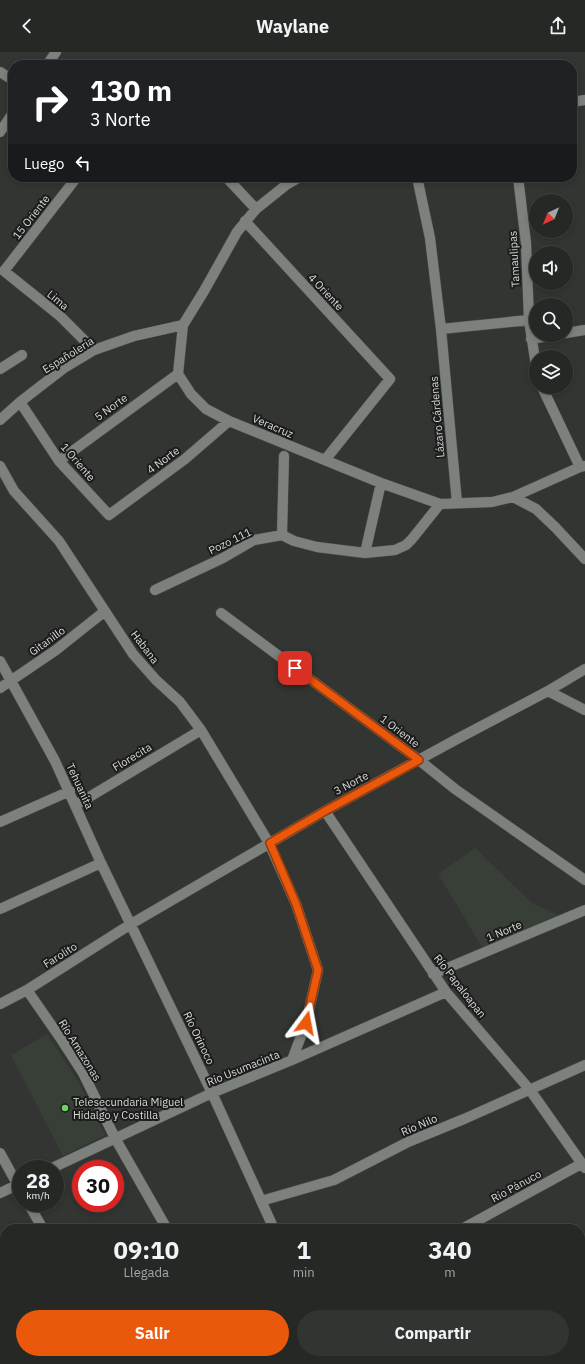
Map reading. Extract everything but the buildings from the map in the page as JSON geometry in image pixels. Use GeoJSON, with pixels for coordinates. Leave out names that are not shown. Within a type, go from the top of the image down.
{"type":"FeatureCollection","features":[{"type":"Feature","properties":{"kind":"street"},"geometry":{"type":"LineString","coordinates":[[0,132],[8,120]]}},
{"type":"Feature","properties":{"kind":"street","name":"15 Oriente"},"geometry":{"type":"LineString","coordinates":[[4,271],[73,182]]}},
{"type":"Feature","properties":{"kind":"street"},"geometry":{"type":"LineString","coordinates":[[231,182],[256,209]]}},
{"type":"Feature","properties":{"kind":"street"},"geometry":{"type":"LineString","coordinates":[[178,374],[183,325],[237,232],[256,209],[291,182]]}},
{"type":"Feature","properties":{"kind":"street","name":"Lázaro Cárdenas"},"geometry":{"type":"LineString","coordinates":[[418,182],[430,238],[441,329],[457,502]]}},
{"type":"Feature","properties":{"kind":"street","name":"Tamaulipas"},"geometry":{"type":"LineString","coordinates":[[519,182],[526,243],[529,320]]}},
{"type":"Feature","properties":{"kind":"street","name":"4 Oriente"},"geometry":{"type":"LineString","coordinates":[[245,221],[390,379],[325,460]]}},
{"type":"Feature","properties":{"kind":"street","name":"Lima"},"geometry":{"type":"LineString","coordinates":[[4,271],[60,316],[94,350]]}},
{"type":"Feature","properties":{"kind":"street"},"geometry":{"type":"LineString","coordinates":[[441,329],[529,320]]}},
{"type":"Feature","properties":{"kind":"street","name":"Españolería"},"geometry":{"type":"LineString","coordinates":[[0,420],[20,402],[64,368],[94,350],[134,336],[183,325]]}},
{"type":"Feature","properties":{"kind":"street"},"geometry":{"type":"LineString","coordinates":[[573,332],[585,330]]}},
{"type":"Feature","properties":{"kind":"street"},"geometry":{"type":"LineString","coordinates":[[0,369],[22,355]]}},
{"type":"Feature","properties":{"kind":"street","name":"Veracruz"},"geometry":{"type":"LineString","coordinates":[[178,374],[192,394],[206,409],[381,483],[440,504],[457,502],[492,502],[513,497]]}},
{"type":"Feature","properties":{"kind":"street","name":"5 Norte"},"geometry":{"type":"LineString","coordinates":[[59,461],[178,374]]}},
{"type":"Feature","properties":{"kind":"street"},"geometry":{"type":"LineString","coordinates":[[513,497],[582,466],[546,394]]}},
{"type":"Feature","properties":{"kind":"street","name":"1 Oriente"},"geometry":{"type":"LineString","coordinates":[[20,402],[59,461],[109,515]]}},
{"type":"Feature","properties":{"kind":"street","name":"4 Norte"},"geometry":{"type":"LineString","coordinates":[[109,515],[185,459],[229,420]]}},
{"type":"Feature","properties":{"kind":"street"},"geometry":{"type":"LineString","coordinates":[[284,456],[282,535],[294,541],[317,548],[365,553],[395,550],[406,545],[412,539],[440,504]]}},
{"type":"Feature","properties":{"kind":"street","name":"Habana"},"geometry":{"type":"LineString","coordinates":[[0,466],[14,491],[59,541],[133,654],[156,680],[180,702],[201,730],[270,843],[296,904],[318,970],[306,1023],[292,1060]]}},
{"type":"Feature","properties":{"kind":"street"},"geometry":{"type":"LineString","coordinates":[[365,553],[381,483]]}},
{"type":"Feature","properties":{"kind":"street"},"geometry":{"type":"LineString","coordinates":[[513,497],[536,509],[585,559]]}},
{"type":"Feature","properties":{"kind":"street","name":"Pozo 111"},"geometry":{"type":"LineString","coordinates":[[155,590],[223,558],[254,540],[282,535]]}},
{"type":"Feature","properties":{"kind":"street","name":"Gitanillo"},"geometry":{"type":"LineString","coordinates":[[0,688],[56,650],[105,611]]}},
{"type":"Feature","properties":{"kind":"street","name":"1 Oriente"},"geometry":{"type":"LineString","coordinates":[[221,613],[419,760],[455,789],[585,880]]}},
{"type":"Feature","properties":{"kind":"street","name":"Tehuanita"},"geometry":{"type":"LineString","coordinates":[[0,661],[70,791],[101,863],[131,924]]}},
{"type":"Feature","properties":{"kind":"street","name":"3 Norte"},"geometry":{"type":"LineString","coordinates":[[131,924],[325,811],[548,691],[585,669]]}},
{"type":"Feature","properties":{"kind":"street"},"geometry":{"type":"LineString","coordinates":[[548,691],[585,710]]}},
{"type":"Feature","properties":{"kind":"street","name":"Florecita"},"geometry":{"type":"LineString","coordinates":[[76,805],[201,730]]}},
{"type":"Feature","properties":{"kind":"street"},"geometry":{"type":"LineString","coordinates":[[0,822],[70,791]]}},
{"type":"Feature","properties":{"kind":"street","name":"Río Papaloapan"},"geometry":{"type":"LineString","coordinates":[[325,811],[446,992],[530,1090],[583,1166]]}},
{"type":"Feature","properties":{"kind":"street"},"geometry":{"type":"LineString","coordinates":[[0,909],[101,863]]}},
{"type":"Feature","properties":{"kind":"street","name":"1 Norte"},"geometry":{"type":"LineString","coordinates":[[433,974],[585,910]]}},
{"type":"Feature","properties":{"kind":"street","name":"Farolito"},"geometry":{"type":"LineString","coordinates":[[0,1004],[27,990],[131,924]]}},
{"type":"Feature","properties":{"kind":"street","name":"Río Orinoco"},"geometry":{"type":"LineString","coordinates":[[131,924],[212,1093],[272,1224]]}},
{"type":"Feature","properties":{"kind":"street","name":"Río Amazonas"},"geometry":{"type":"LineString","coordinates":[[27,990],[83,1073],[115,1138],[164,1224]]}},
{"type":"Feature","properties":{"kind":"street","name":"Río Usumacinta"},"geometry":{"type":"LineString","coordinates":[[64,1162],[212,1093],[292,1060],[446,992]]}},
{"type":"Feature","properties":{"kind":"street","name":"Río Nilo"},"geometry":{"type":"LineString","coordinates":[[261,1201],[334,1180],[408,1142],[530,1090],[585,1064]]}},
{"type":"Feature","properties":{"kind":"street"},"geometry":{"type":"LineString","coordinates":[[0,1153],[12,1173]]}},
{"type":"Feature","properties":{"kind":"street","name":"Río Pánuco"},"geometry":{"type":"LineString","coordinates":[[472,1224],[583,1166]]}},
{"type":"Feature","properties":{"kind":"street"},"geometry":{"type":"LineString","coordinates":[[0,1192],[12,1188]]}},
{"type":"Feature","properties":{"kind":"street"},"geometry":{"type":"LineString","coordinates":[[33,1212],[40,1224]]}},
{"type":"Feature","properties":{"kind":"shaded area"},"geometry":{"type":"Polygon","coordinates":[[[475,848],[532,903],[558,915],[483,949],[438,874],[475,848]]]}},
{"type":"Feature","properties":{"kind":"shaded area","name":"Telesecundaria Miguel Hidalgo y Costilla"},"geometry":{"type":"Polygon","coordinates":[[[47,1034],[78,1081],[105,1135],[63,1156],[11,1055],[47,1034]]]}},
{"type":"Feature","properties":{"kind":"place","name":"Telesecundaria Miguel Hidalgo y Costilla"},"geometry":{"type":"Point","coordinates":[65,1108]}},
{"type":"Feature","properties":{"kind":"route"},"geometry":{"type":"LineString","coordinates":[[295,668],[419,760],[270,843],[296,904],[318,970],[306,1023]]}}]}
